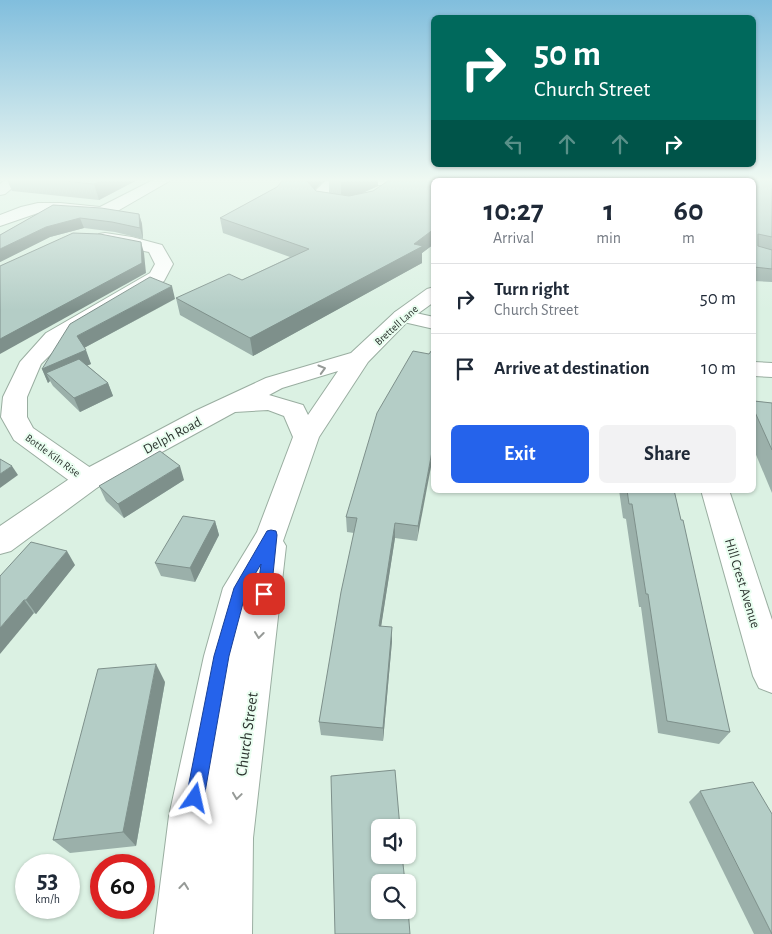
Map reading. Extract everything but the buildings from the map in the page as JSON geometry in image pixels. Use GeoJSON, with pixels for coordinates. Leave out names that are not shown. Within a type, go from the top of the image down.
{"type":"FeatureCollection","features":[{"type":"Feature","properties":{"kind":"main road","name":"Bottle Kiln Rise"},"geometry":{"type":"LineString","coordinates":[[85,236],[132,242],[156,249],[164,264],[157,277],[54,338],[30,362],[8,398],[14,417],[23,434],[88,480]]}},
{"type":"Feature","properties":{"kind":"main road","name":"Brettell Lane"},"geometry":{"type":"LineString","coordinates":[[360,358],[402,316],[431,294]]}},
{"type":"Feature","properties":{"kind":"main road"},"geometry":{"type":"LineString","coordinates":[[402,316],[431,322]]}},
{"type":"Feature","properties":{"kind":"main road","name":"Church Street"},"geometry":{"type":"LineString","coordinates":[[179,934],[192,816],[222,656],[240,588],[271,535],[306,437],[360,358]]}},
{"type":"Feature","properties":{"kind":"main road","name":"Delph Road"},"geometry":{"type":"LineString","coordinates":[[0,542],[88,480],[235,402],[274,383],[360,358]]}},
{"type":"Feature","properties":{"kind":"main road"},"geometry":{"type":"LineString","coordinates":[[756,369],[772,370]]}},
{"type":"Feature","properties":{"kind":"main road"},"geometry":{"type":"LineString","coordinates":[[235,402],[309,388],[337,391]]}},
{"type":"Feature","properties":{"kind":"main road"},"geometry":{"type":"LineString","coordinates":[[235,402],[271,402],[294,411],[306,437]]}},
{"type":"Feature","properties":{"kind":"main road","name":"Hill Crest Avenue"},"geometry":{"type":"LineString","coordinates":[[716,493],[772,676]]}},
{"type":"Feature","properties":{"kind":"main road","name":"Church Street"},"geometry":{"type":"LineString","coordinates":[[227,934],[231,838],[271,535]]}},
{"type":"Feature","properties":{"kind":"route"},"geometry":{"type":"LineString","coordinates":[[195,798],[222,656],[240,588],[271,535],[264,594]]}}]}
